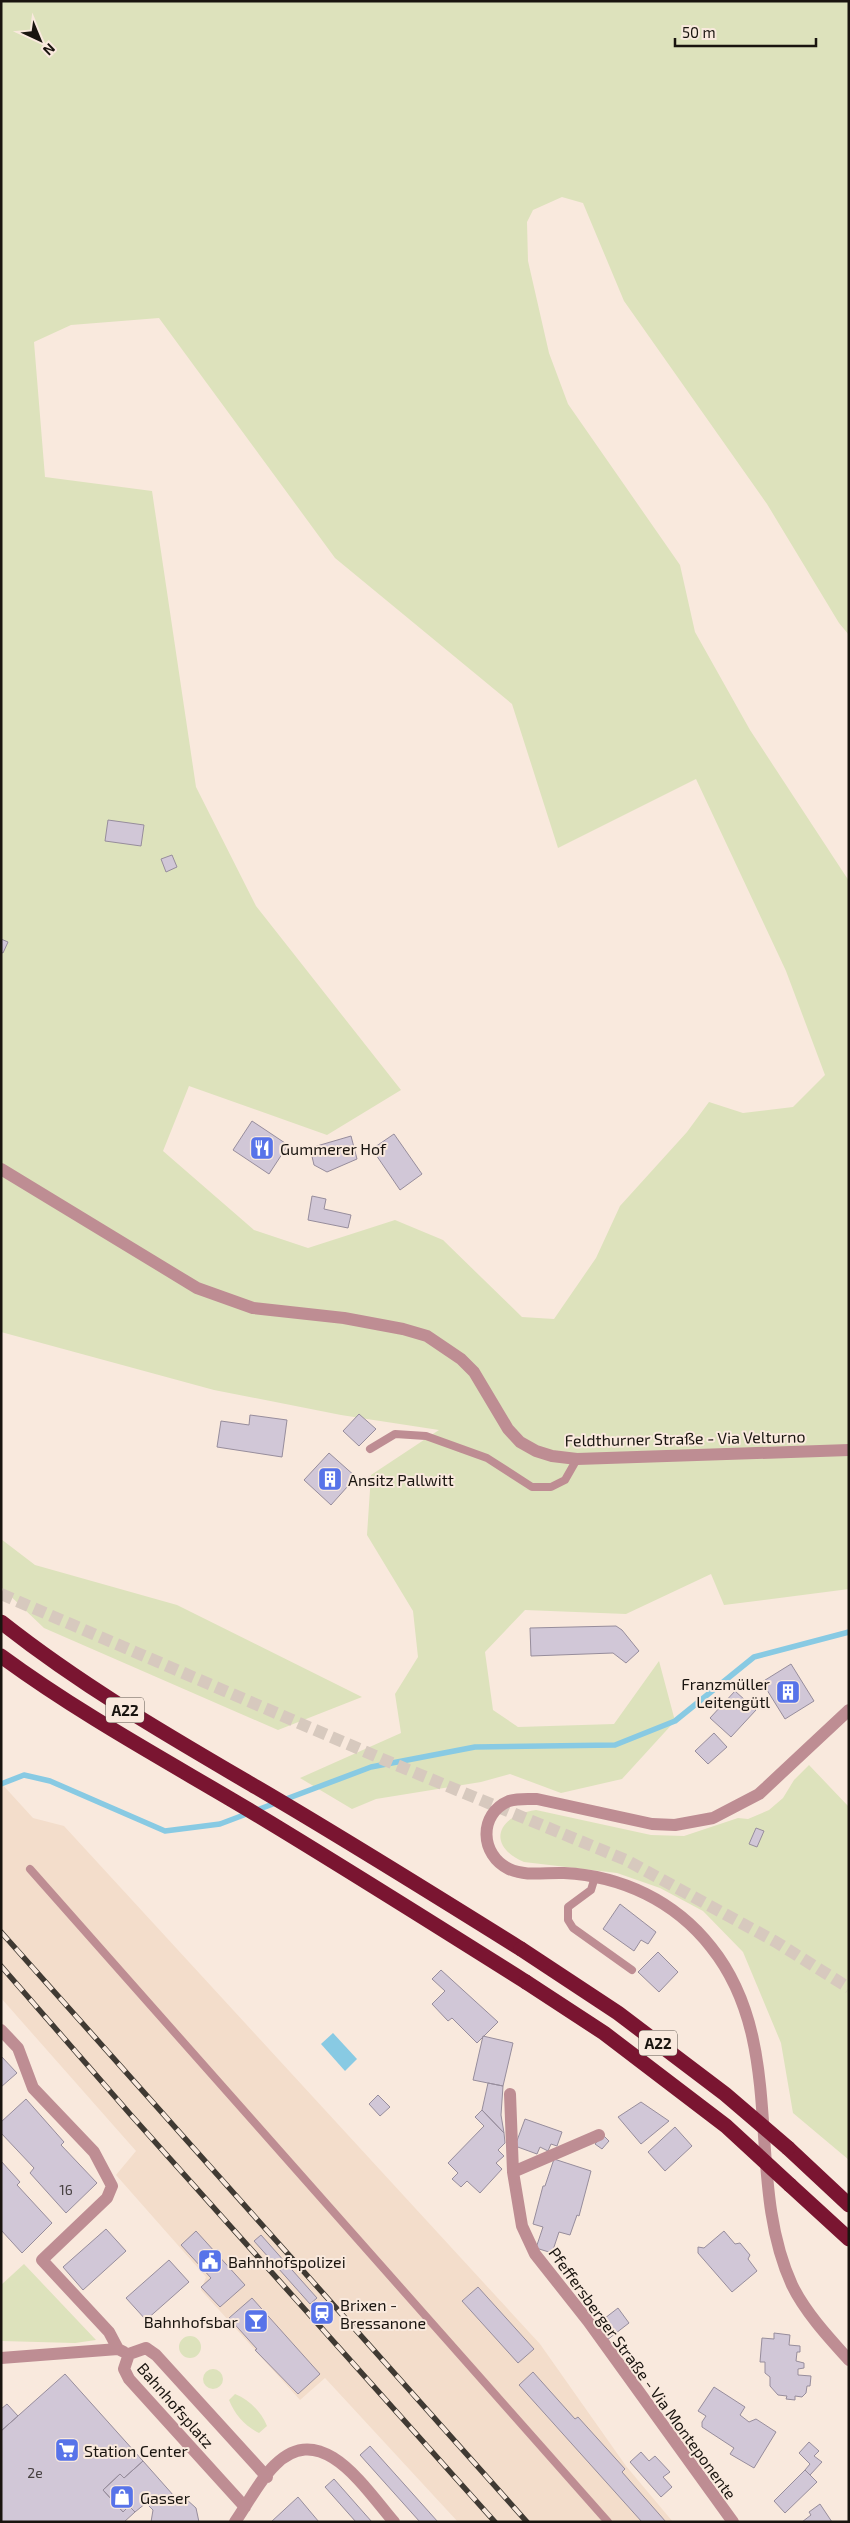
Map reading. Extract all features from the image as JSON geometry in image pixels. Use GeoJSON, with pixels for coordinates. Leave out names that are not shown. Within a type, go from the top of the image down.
{"type":"FeatureCollection","features":[{"type":"Feature","properties":{"kind":"highway","name":"A22"},"geometry":{"type":"LineString","coordinates":[[1,1622],[83,1683],[158,1731],[328,1830],[521,1949],[618,2013],[725,2094],[788,2148],[849,2205]]}},
{"type":"Feature","properties":{"kind":"highway","name":"A22"},"geometry":{"type":"LineString","coordinates":[[1,1656],[122,1738],[302,1842],[604,2033],[726,2126],[849,2239]]}},
{"type":"Feature","properties":{"kind":"street","name":"Feldthurner Straße - Via Velturno"},"geometry":{"type":"LineString","coordinates":[[6,1173],[197,1288],[253,1308],[344,1318],[403,1329],[427,1336],[461,1359],[474,1372],[508,1429],[520,1442],[536,1451],[576,1460],[849,1450]]}},
{"type":"Feature","properties":{"kind":"street"},"geometry":{"type":"LineString","coordinates":[[849,1710],[759,1794],[731,1810],[694,1823],[652,1824],[537,1799],[522,1798],[509,1802],[496,1810],[487,1824],[487,1843],[500,1862],[514,1870],[528,1873],[565,1873],[595,1876],[623,1883],[646,1892],[670,1908],[696,1930],[712,1947],[735,1985],[748,2016],[754,2044],[772,2214],[780,2250],[792,2286],[824,2333],[849,2360]]}},
{"type":"Feature","properties":{"kind":"street"},"geometry":{"type":"LineString","coordinates":[[1,2030],[18,2048],[34,2088],[94,2152],[112,2186],[107,2198],[42,2260],[109,2332],[123,2351]]}},
{"type":"Feature","properties":{"kind":"street","name":"Pfeffersberger Straße - Via Monteponente"},"geometry":{"type":"LineString","coordinates":[[510,2094],[513,2172],[522,2226],[534,2254],[588,2320],[732,2522]]}},
{"type":"Feature","properties":{"kind":"street"},"geometry":{"type":"LineString","coordinates":[[513,2172],[599,2136]]}},
{"type":"Feature","properties":{"kind":"street","name":"Bahnhofsplatz"},"geometry":{"type":"LineString","coordinates":[[245,2507],[129,2379],[124,2369],[123,2351],[146,2348],[156,2355],[267,2477]]}},
{"type":"Feature","properties":{"kind":"street"},"geometry":{"type":"LineString","coordinates":[[1,2358],[123,2351]]}},
{"type":"Feature","properties":{"kind":"street"},"geometry":{"type":"LineString","coordinates":[[235,2522],[274,2466],[293,2453],[318,2451],[331,2455],[348,2468],[394,2522]]}},
{"type":"Feature","properties":{"kind":"lane"},"geometry":{"type":"LineString","coordinates":[[370,1449],[395,1434],[426,1436],[487,1458],[532,1487],[551,1487],[565,1480],[576,1460]]}},
{"type":"Feature","properties":{"kind":"lane"},"geometry":{"type":"LineString","coordinates":[[30,1869],[608,2522]]}},
{"type":"Feature","properties":{"kind":"lane"},"geometry":{"type":"LineString","coordinates":[[595,1876],[591,1890],[568,1907],[568,1920],[573,1928],[583,1937],[632,1970]]}},
{"type":"Feature","properties":{"kind":"shaded area"},"geometry":{"type":"Polygon","coordinates":[[[1,1783],[33,1818],[64,1826],[540,2344],[626,2466],[673,2522],[458,2522],[325,2378],[300,2400],[201,2290],[206,2277],[116,2175],[136,2151],[1,1998],[1,1783]]]}},
{"type":"Feature","properties":{"kind":"green space"},"geometry":{"type":"Polygon","coordinates":[[[1,1],[849,1],[849,635],[839,623],[767,504],[624,301],[583,203],[562,197],[533,210],[527,222],[528,261],[549,353],[568,404],[680,565],[695,632],[750,730],[849,881],[849,1589],[724,1605],[711,1574],[626,1614],[525,1610],[485,1652],[493,1710],[518,1727],[614,1724],[659,1661],[675,1721],[622,1779],[561,1793],[510,1774],[481,1782],[376,1799],[352,1809],[300,1778],[401,1733],[395,1694],[418,1657],[413,1611],[367,1535],[371,1475],[439,1430],[341,1415],[214,1390],[1,1332],[1,1]],[[159,318],[71,325],[34,342],[45,477],[152,491],[196,787],[256,906],[401,1090],[327,1135],[189,1086],[163,1151],[254,1230],[308,1248],[395,1220],[443,1240],[522,1317],[554,1319],[596,1258],[620,1206],[687,1132],[709,1102],[743,1113],[793,1107],[825,1075],[786,971],[696,779],[558,848],[512,704],[335,558],[159,318]]]}},
{"type":"Feature","properties":{"kind":"green space"},"geometry":{"type":"Polygon","coordinates":[[[1,1539],[35,1565],[177,1605],[362,1697],[278,1730],[44,1628],[1,1587],[1,1539]]]}},
{"type":"Feature","properties":{"kind":"green space"},"geometry":{"type":"Polygon","coordinates":[[[809,1765],[849,1807],[849,2160],[793,2113],[781,2043],[743,1952],[703,1911],[660,1888],[617,1873],[524,1862],[512,1855],[504,1847],[501,1839],[501,1832],[505,1824],[523,1813],[536,1810],[651,1835],[684,1836],[738,1818],[748,1819],[769,1810],[783,1798],[794,1780],[809,1765]]]}},
{"type":"Feature","properties":{"kind":"green space"},"geometry":{"type":"Polygon","coordinates":[[[24,2264],[96,2340],[75,2343],[1,2341],[1,2285],[24,2264]]]}},
{"type":"Feature","properties":{"kind":"green space"},"geometry":{"type":"Polygon","coordinates":[[[190,2336],[198,2339],[201,2347],[198,2355],[190,2358],[182,2355],[179,2347],[182,2339],[190,2336]]]}},
{"type":"Feature","properties":{"kind":"green space"},"geometry":{"type":"Polygon","coordinates":[[[213,2369],[220,2372],[223,2379],[220,2386],[213,2389],[206,2386],[203,2379],[206,2372],[213,2369]]]}},
{"type":"Feature","properties":{"kind":"green space"},"geometry":{"type":"Polygon","coordinates":[[[235,2394],[250,2403],[262,2416],[267,2426],[259,2433],[237,2415],[229,2400],[235,2394]]]}},
{"type":"Feature","properties":{"kind":"water"},"geometry":{"type":"Polygon","coordinates":[[[333,2033],[357,2059],[345,2071],[321,2044],[333,2033]]]}},
{"type":"Feature","properties":{"kind":"building"},"geometry":{"type":"Polygon","coordinates":[[[108,820],[144,825],[141,846],[105,841],[108,820]]]}},
{"type":"Feature","properties":{"kind":"building"},"geometry":{"type":"Polygon","coordinates":[[[172,855],[177,867],[166,872],[161,859],[172,855]]]}},
{"type":"Feature","properties":{"kind":"building"},"geometry":{"type":"Polygon","coordinates":[[[1,939],[8,942],[3,953],[1,952],[1,939]]]}},
{"type":"Feature","properties":{"kind":"building"},"geometry":{"type":"Polygon","coordinates":[[[252,1121],[288,1145],[269,1174],[233,1150],[252,1121]]]}},
{"type":"Feature","properties":{"kind":"building"},"geometry":{"type":"Polygon","coordinates":[[[394,1134],[422,1174],[400,1190],[372,1149],[394,1134]]]}},
{"type":"Feature","properties":{"kind":"building"},"geometry":{"type":"Polygon","coordinates":[[[351,1136],[357,1159],[327,1172],[314,1165],[310,1148],[351,1136]]]}},
{"type":"Feature","properties":{"kind":"building"},"geometry":{"type":"Polygon","coordinates":[[[312,1196],[326,1199],[324,1209],[351,1215],[348,1228],[308,1220],[312,1196]]]}},
{"type":"Feature","properties":{"kind":"building"},"geometry":{"type":"Polygon","coordinates":[[[359,1414],[376,1429],[359,1446],[343,1431],[359,1414]]]}},
{"type":"Feature","properties":{"kind":"building"},"geometry":{"type":"Polygon","coordinates":[[[250,1415],[287,1420],[282,1457],[217,1447],[221,1421],[249,1425],[250,1415]]]}},
{"type":"Feature","properties":{"kind":"building","name":"Ansitz Pallwitt"},"geometry":{"type":"Polygon","coordinates":[[[329,1453],[356,1477],[331,1505],[304,1480],[329,1453]]]}},
{"type":"Feature","properties":{"kind":"building"},"geometry":{"type":"Polygon","coordinates":[[[616,1626],[622,1630],[639,1651],[626,1663],[613,1653],[531,1656],[530,1628],[616,1626]]]}},
{"type":"Feature","properties":{"kind":"building","name":"Franzmüller Leitengütl"},"geometry":{"type":"Polygon","coordinates":[[[791,1664],[814,1701],[785,1719],[762,1682],[791,1664]]]}},
{"type":"Feature","properties":{"kind":"building"},"geometry":{"type":"Polygon","coordinates":[[[735,1691],[756,1710],[731,1737],[710,1718],[735,1691]]]}},
{"type":"Feature","properties":{"kind":"building"},"geometry":{"type":"Polygon","coordinates":[[[714,1733],[727,1747],[708,1764],[695,1751],[714,1733]]]}},
{"type":"Feature","properties":{"kind":"building"},"geometry":{"type":"Polygon","coordinates":[[[756,1828],[764,1831],[757,1847],[749,1844],[756,1828]]]}},
{"type":"Feature","properties":{"kind":"building"},"geometry":{"type":"Polygon","coordinates":[[[620,1904],[656,1932],[648,1944],[641,1940],[634,1951],[603,1929],[620,1904]]]}},
{"type":"Feature","properties":{"kind":"building"},"geometry":{"type":"Polygon","coordinates":[[[658,1952],[678,1972],[659,1992],[638,1972],[658,1952]]]}},
{"type":"Feature","properties":{"kind":"building"},"geometry":{"type":"Polygon","coordinates":[[[441,1970],[498,2022],[477,2043],[452,2018],[448,2021],[432,2004],[445,1991],[432,1979],[441,1970]]]}},
{"type":"Feature","properties":{"kind":"building"},"geometry":{"type":"Polygon","coordinates":[[[483,2036],[513,2043],[503,2086],[473,2080],[483,2036]]]}},
{"type":"Feature","properties":{"kind":"building"},"geometry":{"type":"Polygon","coordinates":[[[1,2056],[17,2073],[1,2087],[1,2056]]]}},
{"type":"Feature","properties":{"kind":"building"},"geometry":{"type":"Polygon","coordinates":[[[488,2083],[503,2086],[501,2115],[504,2133],[482,2110],[488,2083]]]}},
{"type":"Feature","properties":{"kind":"building"},"geometry":{"type":"Polygon","coordinates":[[[378,2095],[390,2107],[380,2116],[369,2104],[378,2095]]]}},
{"type":"Feature","properties":{"kind":"building"},"geometry":{"type":"Polygon","coordinates":[[[26,2099],[64,2142],[61,2145],[97,2183],[66,2213],[30,2173],[34,2168],[1,2133],[1,2122],[26,2099]]]}},
{"type":"Feature","properties":{"kind":"building"},"geometry":{"type":"Polygon","coordinates":[[[641,2102],[669,2121],[641,2144],[618,2117],[641,2102]]]}},
{"type":"Feature","properties":{"kind":"building"},"geometry":{"type":"Polygon","coordinates":[[[482,2110],[504,2133],[505,2143],[498,2150],[504,2156],[496,2163],[502,2169],[480,2193],[467,2181],[461,2187],[452,2179],[458,2173],[448,2163],[484,2126],[475,2117],[482,2110]]]}},
{"type":"Feature","properties":{"kind":"building"},"geometry":{"type":"Polygon","coordinates":[[[525,2119],[562,2132],[557,2146],[551,2144],[548,2151],[540,2147],[537,2154],[515,2146],[525,2119]]]}},
{"type":"Feature","properties":{"kind":"building"},"geometry":{"type":"Polygon","coordinates":[[[675,2127],[692,2146],[665,2171],[648,2152],[675,2127]]]}},
{"type":"Feature","properties":{"kind":"building"},"geometry":{"type":"Polygon","coordinates":[[[603,2135],[609,2141],[602,2149],[595,2144],[603,2135]]]}},
{"type":"Feature","properties":{"kind":"building"},"geometry":{"type":"Polygon","coordinates":[[[554,2159],[591,2171],[579,2216],[577,2215],[570,2235],[559,2232],[552,2253],[536,2248],[543,2227],[533,2224],[543,2186],[545,2186],[554,2159]]]}},
{"type":"Feature","properties":{"kind":"building"},"geometry":{"type":"Polygon","coordinates":[[[1,2161],[20,2182],[17,2185],[52,2223],[22,2253],[1,2230],[1,2161]]]}},
{"type":"Feature","properties":{"kind":"building"},"geometry":{"type":"Polygon","coordinates":[[[106,2229],[126,2251],[83,2290],[63,2267],[106,2229]]]}},
{"type":"Feature","properties":{"kind":"building","name":"Bahnhofspolizei"},"geometry":{"type":"Polygon","coordinates":[[[196,2231],[245,2285],[220,2307],[201,2287],[211,2278],[181,2245],[196,2231]]]}},
{"type":"Feature","properties":{"kind":"building"},"geometry":{"type":"Polygon","coordinates":[[[724,2231],[735,2244],[740,2243],[750,2255],[748,2259],[757,2271],[732,2292],[698,2253],[698,2247],[704,2248],[724,2231]]]}},
{"type":"Feature","properties":{"kind":"building"},"geometry":{"type":"Polygon","coordinates":[[[261,2235],[317,2298],[310,2304],[254,2241],[261,2235]]]}},
{"type":"Feature","properties":{"kind":"building"},"geometry":{"type":"Polygon","coordinates":[[[169,2260],[189,2282],[146,2320],[126,2298],[169,2260]]]}},
{"type":"Feature","properties":{"kind":"building"},"geometry":{"type":"Polygon","coordinates":[[[478,2287],[534,2349],[518,2363],[462,2301],[478,2287]]]}},
{"type":"Feature","properties":{"kind":"building"},"geometry":{"type":"Polygon","coordinates":[[[252,2298],[320,2374],[298,2394],[255,2350],[257,2349],[229,2318],[252,2298]]]}},
{"type":"Feature","properties":{"kind":"building"},"geometry":{"type":"Polygon","coordinates":[[[618,2308],[629,2323],[607,2340],[596,2325],[618,2308]]]}},
{"type":"Feature","properties":{"kind":"building"},"geometry":{"type":"Polygon","coordinates":[[[774,2333],[790,2335],[789,2345],[800,2346],[800,2352],[797,2352],[796,2361],[804,2363],[804,2368],[798,2369],[798,2375],[811,2376],[810,2386],[807,2386],[806,2393],[802,2397],[795,2396],[795,2400],[786,2399],[787,2396],[778,2395],[770,2386],[770,2377],[765,2373],[765,2362],[760,2362],[762,2338],[774,2339],[774,2333]]]}},
{"type":"Feature","properties":{"kind":"building"},"geometry":{"type":"Polygon","coordinates":[[[533,2372],[575,2419],[578,2417],[625,2469],[622,2472],[666,2522],[642,2522],[519,2385],[533,2372]]]}},
{"type":"Feature","properties":{"kind":"building","name":"Station Center"},"geometry":{"type":"Polygon","coordinates":[[[65,2374],[143,2461],[124,2478],[120,2474],[103,2490],[123,2512],[129,2506],[135,2512],[124,2522],[1,2522],[1,2431],[65,2374]]]}},
{"type":"Feature","properties":{"kind":"building"},"geometry":{"type":"Polygon","coordinates":[[[714,2387],[745,2407],[740,2415],[749,2422],[756,2419],[776,2432],[754,2468],[730,2454],[734,2448],[702,2427],[702,2422],[706,2416],[698,2411],[714,2387]]]}},
{"type":"Feature","properties":{"kind":"building"},"geometry":{"type":"Polygon","coordinates":[[[7,2404],[18,2416],[1,2431],[1,2409],[7,2404]]]}},
{"type":"Feature","properties":{"kind":"building"},"geometry":{"type":"Polygon","coordinates":[[[809,2442],[819,2451],[814,2456],[822,2462],[810,2475],[805,2470],[810,2464],[799,2453],[809,2442]]]}},
{"type":"Feature","properties":{"kind":"building"},"geometry":{"type":"Polygon","coordinates":[[[370,2446],[438,2522],[420,2522],[360,2455],[370,2446]]]}},
{"type":"Feature","properties":{"kind":"building"},"geometry":{"type":"Polygon","coordinates":[[[641,2452],[649,2461],[655,2456],[670,2472],[663,2477],[672,2487],[661,2497],[630,2462],[641,2452]]]}},
{"type":"Feature","properties":{"kind":"building"},"geometry":{"type":"Polygon","coordinates":[[[143,2461],[174,2496],[186,2499],[196,2508],[199,2522],[151,2522],[153,2510],[146,2503],[135,2512],[129,2506],[123,2512],[103,2490],[120,2474],[124,2478],[143,2461]]]}},
{"type":"Feature","properties":{"kind":"building"},"geometry":{"type":"Polygon","coordinates":[[[805,2470],[817,2482],[785,2513],[774,2501],[805,2470]]]}},
{"type":"Feature","properties":{"kind":"building"},"geometry":{"type":"Polygon","coordinates":[[[334,2479],[372,2522],[356,2522],[325,2487],[334,2479]]]}},
{"type":"Feature","properties":{"kind":"building"},"geometry":{"type":"Polygon","coordinates":[[[298,2497],[319,2522],[271,2522],[298,2497]]]}},
{"type":"Feature","properties":{"kind":"building"},"geometry":{"type":"Polygon","coordinates":[[[820,2504],[832,2522],[802,2522],[811,2515],[809,2512],[820,2504]]]}},
{"type":"Feature","properties":{"kind":"waterway"},"geometry":{"type":"LineString","coordinates":[[1,1784],[24,1775],[50,1781],[165,1831],[220,1824],[371,1767],[475,1747],[615,1745],[675,1721],[754,1657],[849,1632]]}},
{"type":"Feature","properties":{"kind":"tunnel"},"geometry":{"type":"LineString","coordinates":[[1,1594],[387,1761],[626,1860],[776,1942],[849,1988]]}},
{"type":"Feature","properties":{"kind":"railway"},"geometry":{"type":"LineString","coordinates":[[1,1932],[527,2522]]}},
{"type":"Feature","properties":{"kind":"railway"},"geometry":{"type":"LineString","coordinates":[[1,1966],[130,2114],[495,2522]]}},
{"type":"Feature","properties":{"kind":"place","name":"Gummerer Hof"},"geometry":{"type":"Point","coordinates":[262,1148]}},
{"type":"Feature","properties":{"kind":"place","name":"Ansitz Pallwitt"},"geometry":{"type":"Point","coordinates":[330,1479]}},
{"type":"Feature","properties":{"kind":"place","name":"Franzmüller Leitengütl"},"geometry":{"type":"Point","coordinates":[788,1692]}},
{"type":"Feature","properties":{"kind":"place","name":"Bahnhofspolizei"},"geometry":{"type":"Point","coordinates":[210,2261]}},
{"type":"Feature","properties":{"kind":"place","name":"Brixen - Bressanone"},"geometry":{"type":"Point","coordinates":[322,2313]}},
{"type":"Feature","properties":{"kind":"place","name":"Bahnhofsbar"},"geometry":{"type":"Point","coordinates":[256,2321]}},
{"type":"Feature","properties":{"kind":"place","name":"Station Center"},"geometry":{"type":"Point","coordinates":[67,2450]}},
{"type":"Feature","properties":{"kind":"place","name":"Gasser"},"geometry":{"type":"Point","coordinates":[122,2497]}}]}
